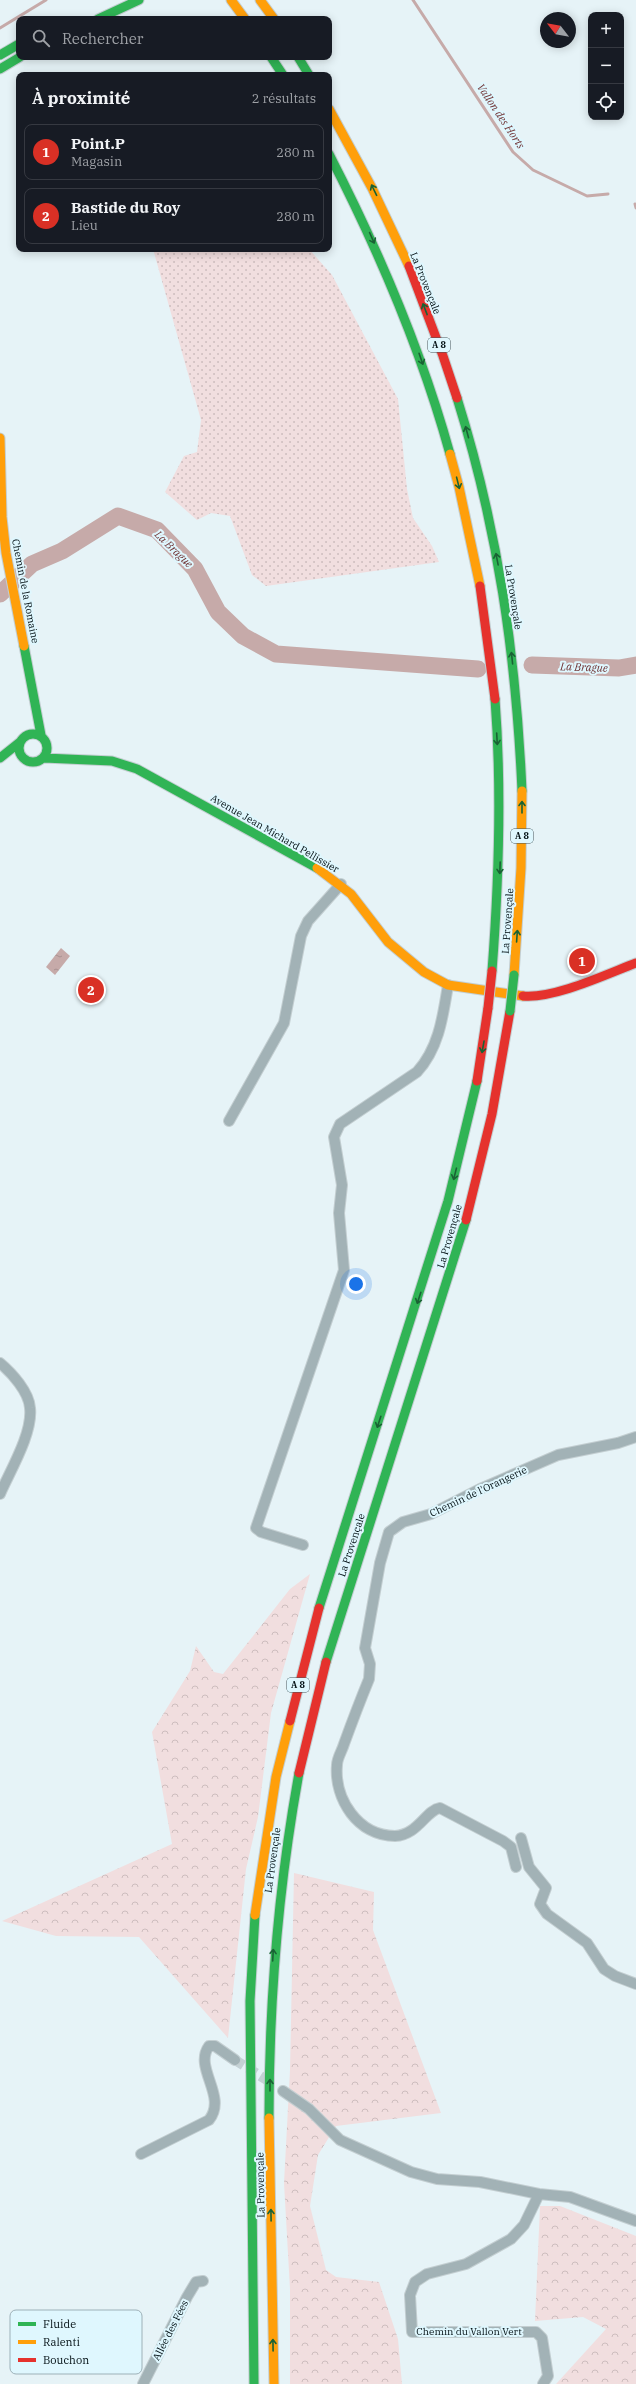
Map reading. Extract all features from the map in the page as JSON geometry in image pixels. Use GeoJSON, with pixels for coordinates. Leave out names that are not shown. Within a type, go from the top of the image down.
{"type":"FeatureCollection","features":[{"type":"Feature","properties":{"kind":"main road"},"geometry":{"type":"LineString","coordinates":[[104,16],[139,0]]}},
{"type":"Feature","properties":{"kind":"main road"},"geometry":{"type":"LineString","coordinates":[[231,0],[243,16]]}},
{"type":"Feature","properties":{"kind":"main road"},"geometry":{"type":"LineString","coordinates":[[260,0],[272,16]]}},
{"type":"Feature","properties":{"kind":"main road"},"geometry":{"type":"LineString","coordinates":[[0,55],[16,46]]}},
{"type":"Feature","properties":{"kind":"main road"},"geometry":{"type":"LineString","coordinates":[[0,69],[16,59]]}},
{"type":"Feature","properties":{"kind":"main road"},"geometry":{"type":"LineString","coordinates":[[273,60],[281,72]]}},
{"type":"Feature","properties":{"kind":"main road"},"geometry":{"type":"LineString","coordinates":[[300,60],[307,72]]}},
{"type":"Feature","properties":{"kind":"main road","name":"La Provençale"},"geometry":{"type":"LineString","coordinates":[[274,2384],[270,2040],[278,1899],[290,1810],[323,1671],[440,1304],[475,1186],[490,1126],[510,1011],[514,975],[519,918],[522,802],[516,697],[504,597],[490,525],[473,455],[440,348],[414,280],[382,207],[357,156],[332,114]]}},
{"type":"Feature","properties":{"kind":"main road","name":"La Provençale"},"geometry":{"type":"LineString","coordinates":[[254,2384],[250,2001],[256,1903],[276,1777],[312,1631],[448,1201],[475,1094],[488,1008],[500,869],[499,779],[495,700],[482,602],[460,491],[432,391],[390,282],[364,222],[332,160]]}},
{"type":"Feature","properties":{"kind":"main road","name":"Chemin de la Romaine"},"geometry":{"type":"LineString","coordinates":[[0,438],[2,452],[2,517],[6,553],[41,735]]}},
{"type":"Feature","properties":{"kind":"main road","name":"Chemin de la Romaine"},"geometry":{"type":"LineString","coordinates":[[22,739],[33,712],[35,700]]}},
{"type":"Feature","properties":{"kind":"main road"},"geometry":{"type":"LineString","coordinates":[[0,758],[22,739],[33,733],[41,735],[48,746],[44,758],[31,762],[23,758],[20,753],[22,739]]}},
{"type":"Feature","properties":{"kind":"main road","name":"Avenue Jean Michard Pellissier"},"geometry":{"type":"LineString","coordinates":[[48,746],[61,754],[80,759]]}},
{"type":"Feature","properties":{"kind":"main road"},"geometry":{"type":"LineString","coordinates":[[0,766],[23,758]]}},
{"type":"Feature","properties":{"kind":"main road","name":"Avenue Jean Michard Pellissier"},"geometry":{"type":"LineString","coordinates":[[44,758],[112,761],[137,769],[297,855],[341,884],[393,946],[424,972],[448,985],[472,990],[533,997],[575,986],[636,963]]}},
{"type":"Feature","properties":{"kind":"street"},"geometry":{"type":"LineString","coordinates":[[229,1121],[284,1023],[301,936],[308,921],[341,884]]}},
{"type":"Feature","properties":{"kind":"street"},"geometry":{"type":"LineString","coordinates":[[303,1546],[261,1532],[256,1528],[344,1270],[339,1213],[342,1185],[334,1137],[340,1124],[417,1072],[427,1061],[434,1047],[443,1018],[448,985]]}},
{"type":"Feature","properties":{"kind":"street"},"geometry":{"type":"LineString","coordinates":[[0,1363],[22,1388],[30,1408],[28,1429],[0,1494]]}},
{"type":"Feature","properties":{"kind":"street","name":"Chemin de l'Orangerie"},"geometry":{"type":"LineString","coordinates":[[516,1867],[511,1848],[503,1841],[440,1808],[435,1809],[413,1831],[397,1836],[380,1835],[362,1825],[349,1813],[340,1794],[337,1764],[369,1679],[370,1664],[365,1648],[380,1563],[389,1532],[403,1522],[431,1514],[480,1489],[558,1455],[618,1443],[636,1437]]}},
{"type":"Feature","properties":{"kind":"street"},"geometry":{"type":"LineString","coordinates":[[521,1838],[529,1868],[546,1888],[540,1904],[548,1914],[587,1943],[604,1969],[615,1976],[636,1984]]}},
{"type":"Feature","properties":{"kind":"street"},"geometry":{"type":"LineString","coordinates":[[141,2154],[205,2122],[215,2113],[216,2103],[204,2060],[204,2052],[208,2046],[215,2046],[235,2060]]}},
{"type":"Feature","properties":{"kind":"street"},"geometry":{"type":"LineString","coordinates":[[283,2091],[309,2109],[340,2140],[411,2172],[437,2179],[480,2182],[539,2194],[570,2197],[636,2221]]}},
{"type":"Feature","properties":{"kind":"street","name":"Chemin du Vallon Vert"},"geometry":{"type":"LineString","coordinates":[[539,2194],[524,2225],[511,2239],[466,2264],[427,2274],[415,2282],[410,2295],[412,2332],[536,2332],[542,2338],[548,2376],[544,2384]]}},
{"type":"Feature","properties":{"kind":"street","name":"Allée des Fées"},"geometry":{"type":"LineString","coordinates":[[143,2384],[187,2297],[196,2282],[203,2281]]}},
{"type":"Feature","properties":{"kind":"green space"},"geometry":{"type":"Polygon","coordinates":[[[154,252],[312,252],[332,275],[398,399],[407,489],[413,518],[432,546],[439,562],[266,586],[252,575],[230,516],[211,513],[197,520],[165,492],[184,456],[197,452],[201,420],[154,252]]]}},
{"type":"Feature","properties":{"kind":"green space"},"geometry":{"type":"Polygon","coordinates":[[[310,1574],[271,1713],[258,1817],[246,1869],[228,2038],[139,1937],[56,1936],[2,1921],[172,1844],[152,1732],[190,1671],[196,1646],[214,1672],[223,1674],[290,1589],[310,1574]]]}},
{"type":"Feature","properties":{"kind":"green space"},"geometry":{"type":"Polygon","coordinates":[[[294,1873],[374,1892],[373,1930],[441,2113],[336,2126],[318,2155],[310,2206],[326,2270],[336,2277],[379,2282],[398,2339],[402,2384],[290,2384],[290,2289],[284,2183],[290,2070],[294,1873]]]}},
{"type":"Feature","properties":{"kind":"green space"},"geometry":{"type":"Polygon","coordinates":[[[540,2206],[560,2206],[636,2236],[636,2384],[556,2384],[606,2329],[583,2317],[535,2321],[540,2206]]]}},
{"type":"Feature","properties":{"kind":"water"},"geometry":{"type":"Polygon","coordinates":[[[61,948],[70,956],[55,975],[46,967],[61,948]]]}},
{"type":"Feature","properties":{"kind":"waterway","name":"Vallon des Horts"},"geometry":{"type":"LineString","coordinates":[[20,16],[46,0]]}},
{"type":"Feature","properties":{"kind":"waterway","name":"Vallon des Horts"},"geometry":{"type":"LineString","coordinates":[[413,0],[513,152],[533,170],[587,196],[608,194]]}},
{"type":"Feature","properties":{"kind":"waterway","name":"Vallon des Horts"},"geometry":{"type":"LineString","coordinates":[[0,28],[16,18]]}},
{"type":"Feature","properties":{"kind":"waterway","name":"Vallon des Horts"},"geometry":{"type":"LineString","coordinates":[[635,204],[636,208]]}},
{"type":"Feature","properties":{"kind":"waterway","name":"La Brague"},"geometry":{"type":"LineString","coordinates":[[0,594],[32,564],[62,551],[118,516],[157,530],[195,569],[218,612],[243,636],[276,654],[478,669]]}},
{"type":"Feature","properties":{"kind":"waterway","name":"La Brague"},"geometry":{"type":"LineString","coordinates":[[532,665],[619,668],[636,665]]}},
{"type":"Feature","properties":{"kind":"tunnel"},"geometry":{"type":"LineString","coordinates":[[235,2060],[273,2084]]}},
{"type":"Feature","properties":{"kind":"traffic: fast"},"geometry":{"type":"LineString","coordinates":[[104,16],[139,0]]}},
{"type":"Feature","properties":{"kind":"traffic: fast"},"geometry":{"type":"LineString","coordinates":[[0,55],[16,46]]}},
{"type":"Feature","properties":{"kind":"traffic: fast"},"geometry":{"type":"LineString","coordinates":[[0,69],[16,59]]}},
{"type":"Feature","properties":{"kind":"traffic: fast"},"geometry":{"type":"LineString","coordinates":[[273,60],[281,72]]}},
{"type":"Feature","properties":{"kind":"traffic: fast"},"geometry":{"type":"LineString","coordinates":[[300,60],[307,72]]}},
{"type":"Feature","properties":{"kind":"traffic: fast"},"geometry":{"type":"LineString","coordinates":[[332,160],[365,227],[397,301],[426,376],[450,454]]}},
{"type":"Feature","properties":{"kind":"traffic: fast"},"geometry":{"type":"LineString","coordinates":[[457,398],[484,496],[503,593],[515,691],[522,791]]}},
{"type":"Feature","properties":{"kind":"traffic: fast"},"geometry":{"type":"LineString","coordinates":[[24,646],[41,735]]}},
{"type":"Feature","properties":{"kind":"traffic: fast"},"geometry":{"type":"LineString","coordinates":[[492,971],[499,835],[495,699]]}},
{"type":"Feature","properties":{"kind":"traffic: fast"},"geometry":{"type":"LineString","coordinates":[[33,734],[43,738],[47,748],[43,758],[33,762],[23,758],[19,748],[23,738],[33,734]]}},
{"type":"Feature","properties":{"kind":"traffic: fast"},"geometry":{"type":"LineString","coordinates":[[0,758],[20,742]]}},
{"type":"Feature","properties":{"kind":"traffic: fast"},"geometry":{"type":"LineString","coordinates":[[44,758],[112,761],[137,769],[317,868]]}},
{"type":"Feature","properties":{"kind":"traffic: fast"},"geometry":{"type":"LineString","coordinates":[[510,1011],[514,975]]}},
{"type":"Feature","properties":{"kind":"traffic: fast"},"geometry":{"type":"LineString","coordinates":[[319,1608],[448,1201],[477,1081]]}},
{"type":"Feature","properties":{"kind":"traffic: fast"},"geometry":{"type":"LineString","coordinates":[[326,1662],[466,1220]]}},
{"type":"Feature","properties":{"kind":"traffic: fast"},"geometry":{"type":"LineString","coordinates":[[269,2118],[269,2074],[276,1945],[285,1859],[299,1773]]}},
{"type":"Feature","properties":{"kind":"traffic: fast"},"geometry":{"type":"LineString","coordinates":[[254,2384],[250,2001],[255,1915]]}},
{"type":"Feature","properties":{"kind":"traffic: slow"},"geometry":{"type":"LineString","coordinates":[[231,0],[243,16]]}},
{"type":"Feature","properties":{"kind":"traffic: slow"},"geometry":{"type":"LineString","coordinates":[[260,0],[272,16]]}},
{"type":"Feature","properties":{"kind":"traffic: slow"},"geometry":{"type":"LineString","coordinates":[[332,115],[372,188],[409,266]]}},
{"type":"Feature","properties":{"kind":"traffic: slow"},"geometry":{"type":"LineString","coordinates":[[0,438],[2,517],[6,553],[24,646]]}},
{"type":"Feature","properties":{"kind":"traffic: slow"},"geometry":{"type":"LineString","coordinates":[[450,454],[459,487],[480,586]]}},
{"type":"Feature","properties":{"kind":"traffic: slow"},"geometry":{"type":"LineString","coordinates":[[514,975],[521,868],[522,791]]}},
{"type":"Feature","properties":{"kind":"traffic: slow"},"geometry":{"type":"LineString","coordinates":[[317,868],[351,894],[388,942],[424,972],[448,985],[523,996]]}},
{"type":"Feature","properties":{"kind":"traffic: slow"},"geometry":{"type":"LineString","coordinates":[[255,1915],[276,1777],[290,1721]]}},
{"type":"Feature","properties":{"kind":"traffic: slow"},"geometry":{"type":"LineString","coordinates":[[269,2118],[274,2384]]}},
{"type":"Feature","properties":{"kind":"traffic: jam"},"geometry":{"type":"LineString","coordinates":[[409,266],[457,398]]}},
{"type":"Feature","properties":{"kind":"traffic: jam"},"geometry":{"type":"LineString","coordinates":[[480,586],[495,699]]}},
{"type":"Feature","properties":{"kind":"traffic: jam"},"geometry":{"type":"LineString","coordinates":[[523,996],[536,996],[565,990],[636,963]]}},
{"type":"Feature","properties":{"kind":"traffic: jam"},"geometry":{"type":"LineString","coordinates":[[488,1008],[492,971]]}},
{"type":"Feature","properties":{"kind":"traffic: jam"},"geometry":{"type":"LineString","coordinates":[[477,1081],[488,1008]]}},
{"type":"Feature","properties":{"kind":"traffic: jam"},"geometry":{"type":"LineString","coordinates":[[466,1220],[492,1114],[510,1011]]}},
{"type":"Feature","properties":{"kind":"traffic: jam"},"geometry":{"type":"LineString","coordinates":[[290,1721],[319,1608]]}},
{"type":"Feature","properties":{"kind":"traffic: jam"},"geometry":{"type":"LineString","coordinates":[[299,1773],[326,1662]]}},
{"type":"Feature","properties":{"kind":"place","name":"Point.P"},"geometry":{"type":"Point","coordinates":[582,961]}},
{"type":"Feature","properties":{"kind":"place","name":"Bastide du Roy"},"geometry":{"type":"Point","coordinates":[91,990]}}]}
